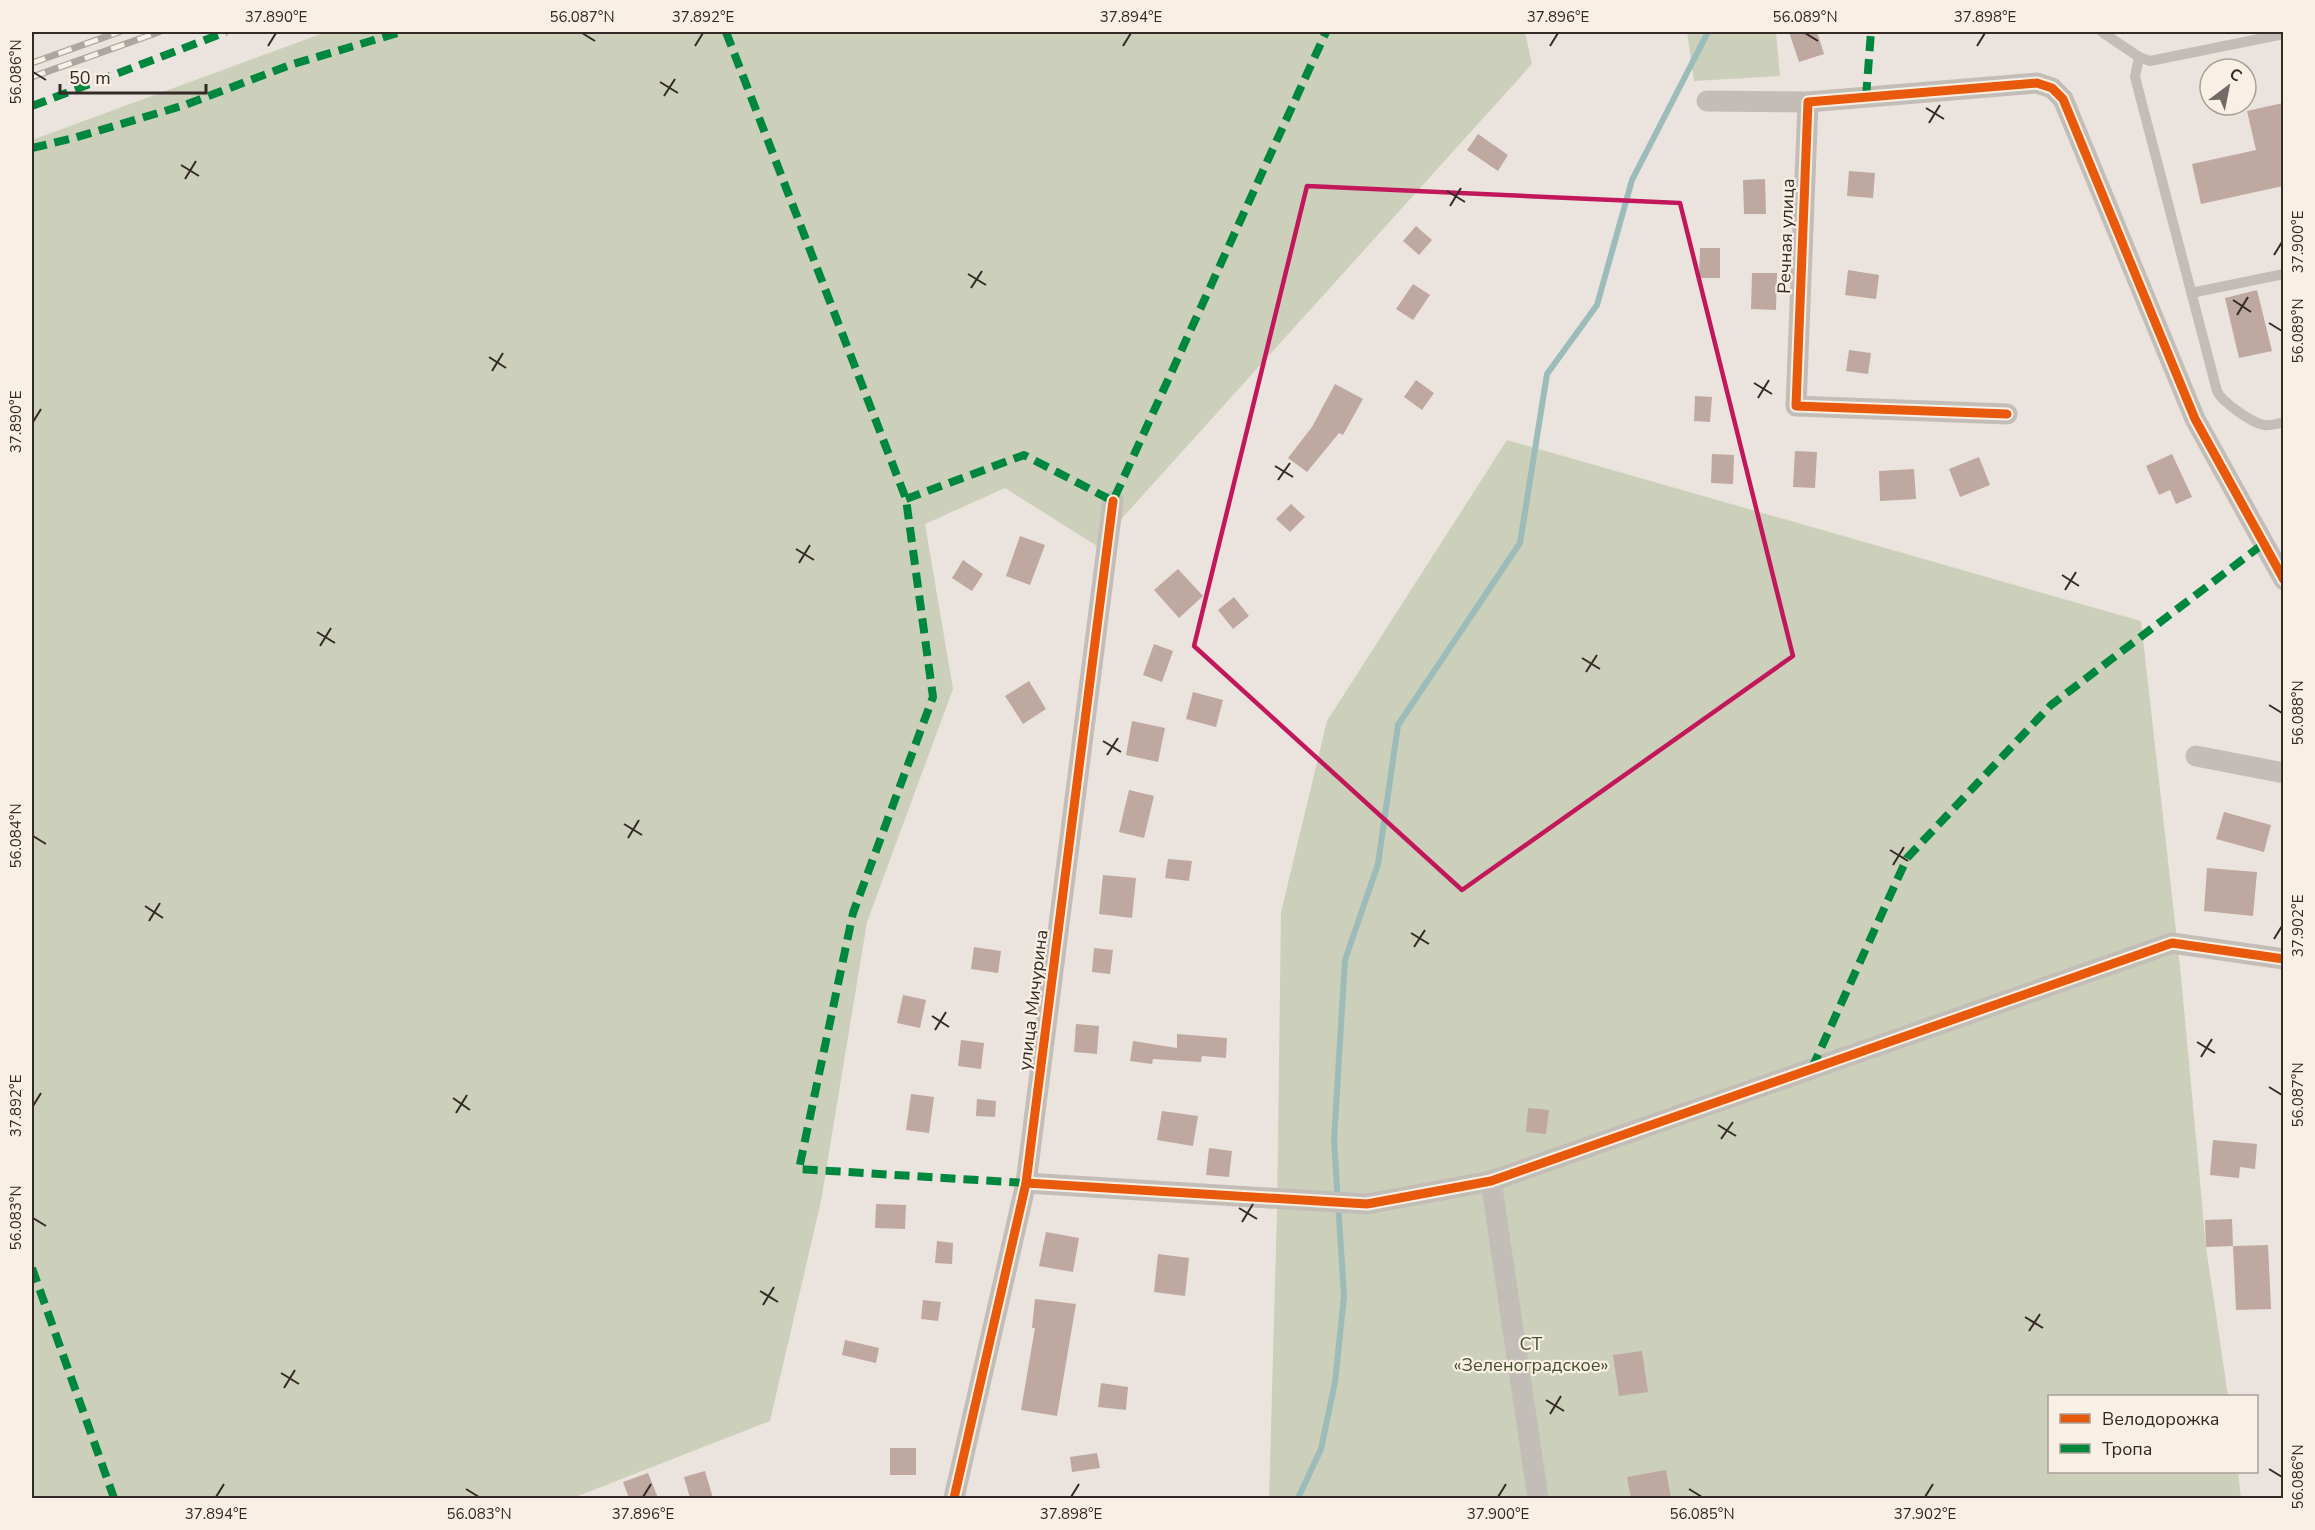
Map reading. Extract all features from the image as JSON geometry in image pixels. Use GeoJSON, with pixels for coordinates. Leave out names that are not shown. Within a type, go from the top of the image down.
{"type":"FeatureCollection","features":[{"type":"Feature","properties":{"kind":"street"},"geometry":{"type":"LineString","coordinates":[[1707,101],[1808,102],[2037,83],[2052,88],[2063,99],[2195,419],[2283,580]]}},
{"type":"Feature","properties":{"kind":"street","name":"Речная улица"},"geometry":{"type":"LineString","coordinates":[[1808,102],[1796,406],[2007,414]]}},
{"type":"Feature","properties":{"kind":"street","name":"улица Мичурина"},"geometry":{"type":"LineString","coordinates":[[954,1498],[1026,1183],[1113,501]]}},
{"type":"Feature","properties":{"kind":"street"},"geometry":{"type":"LineString","coordinates":[[2196,756],[2283,773]]}},
{"type":"Feature","properties":{"kind":"street"},"geometry":{"type":"LineString","coordinates":[[1026,1183],[1367,1204],[1491,1181],[2172,943],[2283,959]]}},
{"type":"Feature","properties":{"kind":"street"},"geometry":{"type":"LineString","coordinates":[[1491,1181],[1538,1498]]}},
{"type":"Feature","properties":{"kind":"lane"},"geometry":{"type":"LineString","coordinates":[[2102,32],[2139,57],[2150,61],[2283,34]]}},
{"type":"Feature","properties":{"kind":"lane"},"geometry":{"type":"LineString","coordinates":[[2139,57],[2135,77],[2219,396],[2256,422],[2265,425],[2283,422]]}},
{"type":"Feature","properties":{"kind":"lane"},"geometry":{"type":"LineString","coordinates":[[2191,293],[2283,274]]}},
{"type":"Feature","properties":{"kind":"highlighted area"},"geometry":{"type":"Polygon","coordinates":[[[1307,186],[1680,203],[1793,656],[1462,890],[1194,646],[1307,186]]]}},
{"type":"Feature","properties":{"kind":"green space"},"geometry":{"type":"Polygon","coordinates":[[[326,32],[1525,32],[1532,64],[1097,546],[1005,488],[925,524],[953,689],[867,922],[821,1201],[770,1421],[573,1498],[32,1498],[32,140],[326,32]]]}},
{"type":"Feature","properties":{"kind":"green space"},"geometry":{"type":"Polygon","coordinates":[[[1687,32],[1776,32],[1780,76],[1694,81],[1687,32]]]}},
{"type":"Feature","properties":{"kind":"green space","name":"СТ «Зеленоградское»"},"geometry":{"type":"Polygon","coordinates":[[[1507,440],[2141,621],[2181,976],[2206,1247],[2228,1395],[2048,1395],[2048,1473],[2238,1473],[2241,1498],[1269,1498],[1277,1212],[1281,912],[1327,721],[1507,440]]]}},
{"type":"Feature","properties":{"kind":"building"},"geometry":{"type":"Polygon","coordinates":[[[1789,32],[1817,32],[1824,54],[1799,62],[1789,32]]]}},
{"type":"Feature","properties":{"kind":"building"},"geometry":{"type":"Polygon","coordinates":[[[2283,103],[2283,186],[2201,204],[2192,164],[2256,150],[2248,117],[2258,117],[2258,109],[2283,103]]]}},
{"type":"Feature","properties":{"kind":"building"},"geometry":{"type":"Polygon","coordinates":[[[1478,134],[1508,155],[1498,171],[1467,150],[1478,134]]]}},
{"type":"Feature","properties":{"kind":"building"},"geometry":{"type":"Polygon","coordinates":[[[1849,171],[1875,173],[1873,198],[1847,196],[1849,171]]]}},
{"type":"Feature","properties":{"kind":"building"},"geometry":{"type":"Polygon","coordinates":[[[1765,179],[1766,214],[1744,214],[1743,180],[1765,179]]]}},
{"type":"Feature","properties":{"kind":"building"},"geometry":{"type":"Polygon","coordinates":[[[1416,226],[1432,240],[1419,255],[1403,241],[1416,226]]]}},
{"type":"Feature","properties":{"kind":"building"},"geometry":{"type":"Polygon","coordinates":[[[1700,248],[1720,248],[1720,278],[1699,278],[1700,248]]]}},
{"type":"Feature","properties":{"kind":"building"},"geometry":{"type":"Polygon","coordinates":[[[1848,270],[1879,275],[1876,299],[1845,295],[1848,270]]]}},
{"type":"Feature","properties":{"kind":"building"},"geometry":{"type":"Polygon","coordinates":[[[1752,273],[1777,273],[1776,310],[1751,309],[1752,273]]]}},
{"type":"Feature","properties":{"kind":"building"},"geometry":{"type":"Polygon","coordinates":[[[1413,284],[1430,295],[1413,320],[1396,309],[1413,284]]]}},
{"type":"Feature","properties":{"kind":"building"},"geometry":{"type":"Polygon","coordinates":[[[2257,290],[2272,351],[2239,358],[2225,298],[2257,290]]]}},
{"type":"Feature","properties":{"kind":"building"},"geometry":{"type":"Polygon","coordinates":[[[1849,350],[1871,353],[1868,374],[1846,371],[1849,350]]]}},
{"type":"Feature","properties":{"kind":"building"},"geometry":{"type":"Polygon","coordinates":[[[1416,380],[1434,393],[1422,410],[1404,397],[1416,380]]]}},
{"type":"Feature","properties":{"kind":"building"},"geometry":{"type":"Polygon","coordinates":[[[1335,384],[1363,399],[1343,435],[1339,433],[1307,472],[1288,458],[1312,427],[1335,384]]]}},
{"type":"Feature","properties":{"kind":"building"},"geometry":{"type":"Polygon","coordinates":[[[1695,396],[1712,397],[1710,422],[1694,421],[1695,396]]]}},
{"type":"Feature","properties":{"kind":"building"},"geometry":{"type":"Polygon","coordinates":[[[1795,451],[1817,452],[1815,488],[1793,487],[1795,451]]]}},
{"type":"Feature","properties":{"kind":"building"},"geometry":{"type":"Polygon","coordinates":[[[1712,454],[1734,455],[1733,484],[1711,483],[1712,454]]]}},
{"type":"Feature","properties":{"kind":"building"},"geometry":{"type":"Polygon","coordinates":[[[2172,454],[2192,497],[2176,504],[2170,490],[2159,495],[2146,466],[2172,454]]]}},
{"type":"Feature","properties":{"kind":"building"},"geometry":{"type":"Polygon","coordinates":[[[1979,457],[1990,485],[1960,497],[1949,469],[1979,457]]]}},
{"type":"Feature","properties":{"kind":"building"},"geometry":{"type":"Polygon","coordinates":[[[1914,469],[1916,499],[1880,501],[1879,471],[1914,469]]]}},
{"type":"Feature","properties":{"kind":"building"},"geometry":{"type":"Polygon","coordinates":[[[1291,504],[1305,517],[1290,532],[1276,519],[1291,504]]]}},
{"type":"Feature","properties":{"kind":"building"},"geometry":{"type":"Polygon","coordinates":[[[1020,536],[1045,545],[1030,585],[1006,576],[1020,536]]]}},
{"type":"Feature","properties":{"kind":"building"},"geometry":{"type":"Polygon","coordinates":[[[963,560],[983,574],[972,591],[952,578],[963,560]]]}},
{"type":"Feature","properties":{"kind":"building"},"geometry":{"type":"Polygon","coordinates":[[[1178,569],[1203,596],[1179,618],[1154,590],[1178,569]]]}},
{"type":"Feature","properties":{"kind":"building"},"geometry":{"type":"Polygon","coordinates":[[[1234,597],[1249,616],[1233,629],[1218,610],[1234,597]]]}},
{"type":"Feature","properties":{"kind":"building"},"geometry":{"type":"Polygon","coordinates":[[[1154,644],[1173,651],[1162,682],[1143,675],[1154,644]]]}},
{"type":"Feature","properties":{"kind":"building"},"geometry":{"type":"Polygon","coordinates":[[[1029,681],[1046,709],[1023,724],[1005,696],[1029,681]]]}},
{"type":"Feature","properties":{"kind":"building"},"geometry":{"type":"Polygon","coordinates":[[[1193,692],[1223,700],[1216,727],[1186,719],[1193,692]]]}},
{"type":"Feature","properties":{"kind":"building"},"geometry":{"type":"Polygon","coordinates":[[[1132,721],[1165,728],[1158,762],[1126,755],[1132,721]]]}},
{"type":"Feature","properties":{"kind":"building"},"geometry":{"type":"Polygon","coordinates":[[[1129,790],[1154,796],[1144,838],[1119,832],[1129,790]]]}},
{"type":"Feature","properties":{"kind":"building"},"geometry":{"type":"Polygon","coordinates":[[[2224,812],[2271,825],[2264,852],[2216,839],[2224,812]]]}},
{"type":"Feature","properties":{"kind":"building"},"geometry":{"type":"Polygon","coordinates":[[[1168,859],[1192,861],[1189,881],[1165,878],[1168,859]]]}},
{"type":"Feature","properties":{"kind":"building"},"geometry":{"type":"Polygon","coordinates":[[[2207,868],[2257,872],[2253,916],[2204,911],[2207,868]]]}},
{"type":"Feature","properties":{"kind":"building"},"geometry":{"type":"Polygon","coordinates":[[[1103,875],[1136,878],[1132,918],[1099,914],[1103,875]]]}},
{"type":"Feature","properties":{"kind":"building"},"geometry":{"type":"Polygon","coordinates":[[[974,947],[1001,951],[998,973],[971,969],[974,947]]]}},
{"type":"Feature","properties":{"kind":"building"},"geometry":{"type":"Polygon","coordinates":[[[1094,948],[1113,950],[1110,974],[1092,972],[1094,948]]]}},
{"type":"Feature","properties":{"kind":"building"},"geometry":{"type":"Polygon","coordinates":[[[903,995],[926,1000],[920,1028],[897,1023],[903,995]]]}},
{"type":"Feature","properties":{"kind":"building"},"geometry":{"type":"Polygon","coordinates":[[[1076,1024],[1099,1026],[1097,1054],[1074,1052],[1076,1024]]]}},
{"type":"Feature","properties":{"kind":"building"},"geometry":{"type":"Polygon","coordinates":[[[1177,1034],[1227,1038],[1226,1058],[1202,1056],[1201,1062],[1153,1059],[1152,1064],[1130,1061],[1133,1041],[1177,1048],[1177,1034]]]}},
{"type":"Feature","properties":{"kind":"building"},"geometry":{"type":"Polygon","coordinates":[[[961,1040],[984,1043],[981,1069],[958,1066],[961,1040]]]}},
{"type":"Feature","properties":{"kind":"building"},"geometry":{"type":"Polygon","coordinates":[[[911,1094],[934,1097],[929,1133],[906,1130],[911,1094]]]}},
{"type":"Feature","properties":{"kind":"building"},"geometry":{"type":"Polygon","coordinates":[[[977,1099],[996,1101],[995,1117],[976,1116],[977,1099]]]}},
{"type":"Feature","properties":{"kind":"building"},"geometry":{"type":"Polygon","coordinates":[[[1528,1108],[1549,1110],[1546,1134],[1526,1132],[1528,1108]]]}},
{"type":"Feature","properties":{"kind":"building"},"geometry":{"type":"Polygon","coordinates":[[[1162,1111],[1198,1116],[1193,1146],[1157,1140],[1162,1111]]]}},
{"type":"Feature","properties":{"kind":"building"},"geometry":{"type":"Polygon","coordinates":[[[2213,1140],[2257,1144],[2255,1169],[2240,1167],[2239,1178],[2210,1175],[2213,1140]]]}},
{"type":"Feature","properties":{"kind":"building"},"geometry":{"type":"Polygon","coordinates":[[[1209,1148],[1232,1151],[1229,1177],[1206,1175],[1209,1148]]]}},
{"type":"Feature","properties":{"kind":"building"},"geometry":{"type":"Polygon","coordinates":[[[876,1204],[906,1205],[905,1229],[875,1228],[876,1204]]]}},
{"type":"Feature","properties":{"kind":"building"},"geometry":{"type":"Polygon","coordinates":[[[2232,1219],[2233,1246],[2206,1247],[2205,1220],[2232,1219]]]}},
{"type":"Feature","properties":{"kind":"building"},"geometry":{"type":"Polygon","coordinates":[[[1046,1232],[1079,1238],[1073,1272],[1039,1266],[1046,1232]]]}},
{"type":"Feature","properties":{"kind":"building"},"geometry":{"type":"Polygon","coordinates":[[[937,1241],[953,1243],[952,1264],[935,1263],[937,1241]]]}},
{"type":"Feature","properties":{"kind":"building"},"geometry":{"type":"Polygon","coordinates":[[[2268,1245],[2271,1309],[2236,1310],[2233,1246],[2268,1245]]]}},
{"type":"Feature","properties":{"kind":"building"},"geometry":{"type":"Polygon","coordinates":[[[1158,1254],[1189,1258],[1185,1296],[1154,1292],[1158,1254]]]}},
{"type":"Feature","properties":{"kind":"building"},"geometry":{"type":"Polygon","coordinates":[[[1035,1299],[1076,1304],[1057,1416],[1021,1410],[1035,1328],[1032,1328],[1035,1299]]]}},
{"type":"Feature","properties":{"kind":"building"},"geometry":{"type":"Polygon","coordinates":[[[923,1300],[941,1302],[938,1321],[921,1319],[923,1300]]]}},
{"type":"Feature","properties":{"kind":"building"},"geometry":{"type":"Polygon","coordinates":[[[845,1340],[879,1348],[876,1363],[842,1355],[845,1340]]]}},
{"type":"Feature","properties":{"kind":"building"},"geometry":{"type":"Polygon","coordinates":[[[1642,1351],[1648,1392],[1619,1396],[1613,1355],[1642,1351]]]}},
{"type":"Feature","properties":{"kind":"building"},"geometry":{"type":"Polygon","coordinates":[[[1101,1383],[1128,1387],[1126,1410],[1098,1407],[1101,1383]]]}},
{"type":"Feature","properties":{"kind":"building"},"geometry":{"type":"Polygon","coordinates":[[[890,1448],[916,1448],[916,1475],[890,1475],[890,1448]]]}},
{"type":"Feature","properties":{"kind":"building"},"geometry":{"type":"Polygon","coordinates":[[[1097,1453],[1100,1468],[1072,1472],[1070,1457],[1097,1453]]]}},
{"type":"Feature","properties":{"kind":"building"},"geometry":{"type":"Polygon","coordinates":[[[1666,1470],[1671,1498],[1631,1498],[1627,1477],[1666,1470]]]}},
{"type":"Feature","properties":{"kind":"building"},"geometry":{"type":"Polygon","coordinates":[[[705,1471],[713,1498],[690,1498],[684,1477],[705,1471]]]}},
{"type":"Feature","properties":{"kind":"building"},"geometry":{"type":"Polygon","coordinates":[[[648,1473],[658,1498],[629,1498],[623,1482],[648,1473]]]}},
{"type":"Feature","properties":{"kind":"waterway"},"geometry":{"type":"LineString","coordinates":[[1298,1498],[1321,1449],[1335,1382],[1344,1296],[1334,1140],[1345,960],[1378,864],[1398,725],[1520,543],[1547,374],[1597,305],[1632,180],[1708,32]]}},
{"type":"Feature","properties":{"kind":"railway"},"geometry":{"type":"LineString","coordinates":[[32,63],[119,32]]}},
{"type":"Feature","properties":{"kind":"railway"},"geometry":{"type":"LineString","coordinates":[[32,77],[159,32]]}},
{"type":"Feature","properties":{"kind":"marked path"},"geometry":{"type":"LineString","coordinates":[[32,106],[226,32]]}},
{"type":"Feature","properties":{"kind":"marked path"},"geometry":{"type":"LineString","coordinates":[[32,148],[185,105],[290,65],[401,32]]}},
{"type":"Feature","properties":{"kind":"marked path"},"geometry":{"type":"LineString","coordinates":[[726,32],[906,499],[933,697],[853,913],[799,1169],[1026,1183]]}},
{"type":"Feature","properties":{"kind":"marked path"},"geometry":{"type":"LineString","coordinates":[[906,499],[1024,455],[1113,501],[1326,32]]}},
{"type":"Feature","properties":{"kind":"marked path"},"geometry":{"type":"LineString","coordinates":[[1866,97],[1871,32]]}},
{"type":"Feature","properties":{"kind":"marked path"},"geometry":{"type":"LineString","coordinates":[[1812,1068],[1907,858],[2051,705],[2263,544]]}},
{"type":"Feature","properties":{"kind":"marked path"},"geometry":{"type":"LineString","coordinates":[[32,1268],[114,1498]]}},
{"type":"Feature","properties":{"kind":"cycle path"},"geometry":{"type":"LineString","coordinates":[[2007,414],[1796,406],[1808,102],[2037,83],[2052,88],[2063,99],[2195,419],[2284,580]]}},
{"type":"Feature","properties":{"kind":"cycle path"},"geometry":{"type":"LineString","coordinates":[[954,1498],[1026,1183],[1113,501]]}},
{"type":"Feature","properties":{"kind":"cycle path"},"geometry":{"type":"LineString","coordinates":[[1026,1183],[1367,1204],[1491,1181],[2172,943],[2284,959]]}}]}
